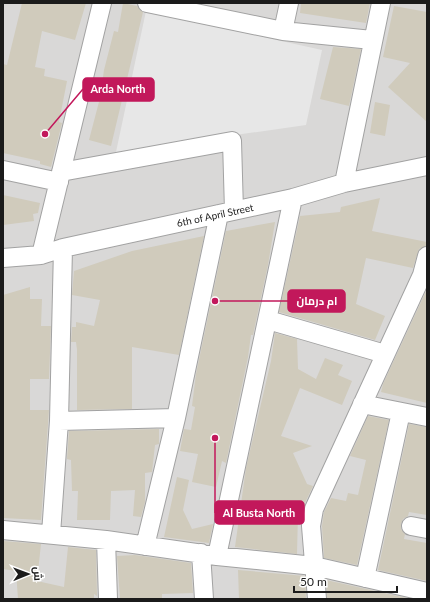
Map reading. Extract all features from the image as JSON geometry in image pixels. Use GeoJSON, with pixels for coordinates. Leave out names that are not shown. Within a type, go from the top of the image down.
{"type":"FeatureCollection","features":[{"type":"Feature","properties":{"kind":"street"},"geometry":{"type":"LineString","coordinates":[[41,255],[102,3]]}},
{"type":"Feature","properties":{"kind":"street"},"geometry":{"type":"LineString","coordinates":[[147,3],[283,32],[372,40]]}},
{"type":"Feature","properties":{"kind":"street"},"geometry":{"type":"LineString","coordinates":[[283,32],[289,3]]}},
{"type":"Feature","properties":{"kind":"street"},"geometry":{"type":"LineString","coordinates":[[344,183],[372,40],[381,3]]}},
{"type":"Feature","properties":{"kind":"street"},"geometry":{"type":"LineString","coordinates":[[3,170],[60,177],[232,141],[226,212],[145,546]]}},
{"type":"Feature","properties":{"kind":"street","name":"6th of April Street"},"geometry":{"type":"LineString","coordinates":[[3,258],[41,255],[63,248],[293,198],[344,183],[427,166]]}},
{"type":"Feature","properties":{"kind":"street"},"geometry":{"type":"LineString","coordinates":[[204,599],[209,554],[268,320],[293,198]]}},
{"type":"Feature","properties":{"kind":"street"},"geometry":{"type":"LineString","coordinates":[[51,534],[59,422],[63,248]]}},
{"type":"Feature","properties":{"kind":"street"},"geometry":{"type":"LineString","coordinates":[[317,599],[311,526],[314,509],[422,274],[427,256]]}},
{"type":"Feature","properties":{"kind":"street"},"geometry":{"type":"LineString","coordinates":[[268,320],[385,354]]}},
{"type":"Feature","properties":{"kind":"street"},"geometry":{"type":"LineString","coordinates":[[362,404],[427,417]]}},
{"type":"Feature","properties":{"kind":"street"},"geometry":{"type":"LineString","coordinates":[[365,578],[401,412]]}},
{"type":"Feature","properties":{"kind":"street"},"geometry":{"type":"LineString","coordinates":[[59,422],[176,418]]}},
{"type":"Feature","properties":{"kind":"street"},"geometry":{"type":"LineString","coordinates":[[3,530],[106,540],[314,566],[427,592]]}},
{"type":"Feature","properties":{"kind":"street"},"geometry":{"type":"LineString","coordinates":[[106,540],[108,599]]}},
{"type":"Feature","properties":{"kind":"shaded area"},"geometry":{"type":"Polygon","coordinates":[[[3,3],[427,3],[427,599],[3,599],[3,3]]]}},
{"type":"Feature","properties":{"kind":"shaded area"},"geometry":{"type":"Polygon","coordinates":[[[146,11],[322,50],[306,125],[116,152],[146,11]]]}},
{"type":"Feature","properties":{"kind":"building"},"geometry":{"type":"Polygon","coordinates":[[[22,3],[86,3],[75,40],[42,31],[35,67],[45,69],[44,76],[67,81],[59,122],[62,123],[51,167],[40,164],[40,161],[3,153],[3,64],[7,65],[22,3]]]}},
{"type":"Feature","properties":{"kind":"building"},"geometry":{"type":"Polygon","coordinates":[[[123,3],[137,6],[143,12],[111,146],[89,140],[100,98],[104,70],[114,31],[118,32],[123,3]]]}},
{"type":"Feature","properties":{"kind":"building"},"geometry":{"type":"Polygon","coordinates":[[[301,3],[370,3],[366,23],[300,13],[301,3]]]}},
{"type":"Feature","properties":{"kind":"building"},"geometry":{"type":"Polygon","coordinates":[[[394,6],[427,12],[427,122],[388,87],[410,63],[383,57],[394,6]]]}},
{"type":"Feature","properties":{"kind":"building"},"geometry":{"type":"Polygon","coordinates":[[[333,47],[361,49],[349,106],[320,99],[333,47]]]}},
{"type":"Feature","properties":{"kind":"building"},"geometry":{"type":"Polygon","coordinates":[[[375,102],[390,105],[385,136],[370,133],[375,102]]]}},
{"type":"Feature","properties":{"kind":"building"},"geometry":{"type":"Polygon","coordinates":[[[3,195],[40,203],[38,213],[33,214],[34,221],[3,225],[3,195]]]}},
{"type":"Feature","properties":{"kind":"building"},"geometry":{"type":"Polygon","coordinates":[[[380,198],[372,231],[427,242],[427,246],[419,249],[413,268],[366,258],[356,304],[385,316],[375,340],[279,312],[300,216],[340,212],[341,207],[380,198]]]}},
{"type":"Feature","properties":{"kind":"building"},"geometry":{"type":"Polygon","coordinates":[[[275,222],[268,265],[253,335],[251,335],[248,357],[226,463],[222,461],[216,487],[192,482],[198,454],[180,451],[184,429],[191,430],[195,407],[192,406],[196,374],[226,231],[275,222]]]}},
{"type":"Feature","properties":{"kind":"building"},"geometry":{"type":"Polygon","coordinates":[[[204,236],[179,355],[132,347],[132,409],[77,410],[77,350],[76,342],[71,342],[72,327],[76,327],[76,322],[94,326],[100,300],[72,295],[74,271],[132,251],[204,236]]]}},
{"type":"Feature","properties":{"kind":"building"},"geometry":{"type":"Polygon","coordinates":[[[30,287],[30,299],[42,299],[41,326],[51,326],[49,379],[30,379],[30,410],[49,410],[41,520],[3,518],[3,295],[30,287]]]}},
{"type":"Feature","properties":{"kind":"building"},"geometry":{"type":"Polygon","coordinates":[[[427,289],[427,403],[381,392],[383,384],[427,289]]]}},
{"type":"Feature","properties":{"kind":"building"},"geometry":{"type":"Polygon","coordinates":[[[275,333],[297,339],[298,369],[316,379],[325,358],[343,365],[338,375],[352,381],[342,405],[300,388],[281,436],[312,446],[293,453],[307,484],[313,486],[304,505],[302,514],[298,513],[297,554],[235,547],[246,468],[271,361],[275,333]]]}},
{"type":"Feature","properties":{"kind":"building"},"geometry":{"type":"Polygon","coordinates":[[[368,416],[389,420],[357,565],[324,558],[322,526],[324,512],[331,498],[346,501],[348,493],[358,495],[366,460],[350,456],[368,416]]]}},
{"type":"Feature","properties":{"kind":"building"},"geometry":{"type":"Polygon","coordinates":[[[409,424],[427,427],[427,515],[409,512],[408,516],[403,519],[401,529],[405,534],[404,539],[427,543],[427,581],[378,570],[409,424]]]}},
{"type":"Feature","properties":{"kind":"building"},"geometry":{"type":"Polygon","coordinates":[[[159,429],[159,444],[155,445],[152,472],[145,473],[145,502],[141,517],[133,516],[135,490],[111,491],[110,520],[77,520],[78,491],[72,491],[71,460],[67,459],[69,431],[159,429]]]}},
{"type":"Feature","properties":{"kind":"building"},"geometry":{"type":"Polygon","coordinates":[[[177,477],[189,480],[183,510],[192,529],[213,524],[209,543],[164,537],[177,477]]]}},
{"type":"Feature","properties":{"kind":"building"},"geometry":{"type":"Polygon","coordinates":[[[3,541],[41,544],[37,581],[64,587],[68,547],[96,550],[97,596],[94,594],[94,599],[18,599],[16,571],[3,569],[3,541]]]}},
{"type":"Feature","properties":{"kind":"building"},"geometry":{"type":"Polygon","coordinates":[[[135,555],[191,563],[193,593],[162,594],[162,599],[120,599],[117,556],[135,555]]]}},
{"type":"Feature","properties":{"kind":"building"},"geometry":{"type":"Polygon","coordinates":[[[238,570],[305,576],[306,599],[239,599],[238,570]]]}},
{"type":"Feature","properties":{"kind":"building"},"geometry":{"type":"Polygon","coordinates":[[[326,580],[362,588],[411,599],[327,599],[326,580]]]}},
{"type":"Feature","properties":{"kind":"place","name":"Arda North"},"geometry":{"type":"Point","coordinates":[45,134]}},
{"type":"Feature","properties":{"kind":"place","name":"ام درمان"},"geometry":{"type":"Point","coordinates":[215,301]}},
{"type":"Feature","properties":{"kind":"place","name":"Al Busta North"},"geometry":{"type":"Point","coordinates":[215,438]}}]}
